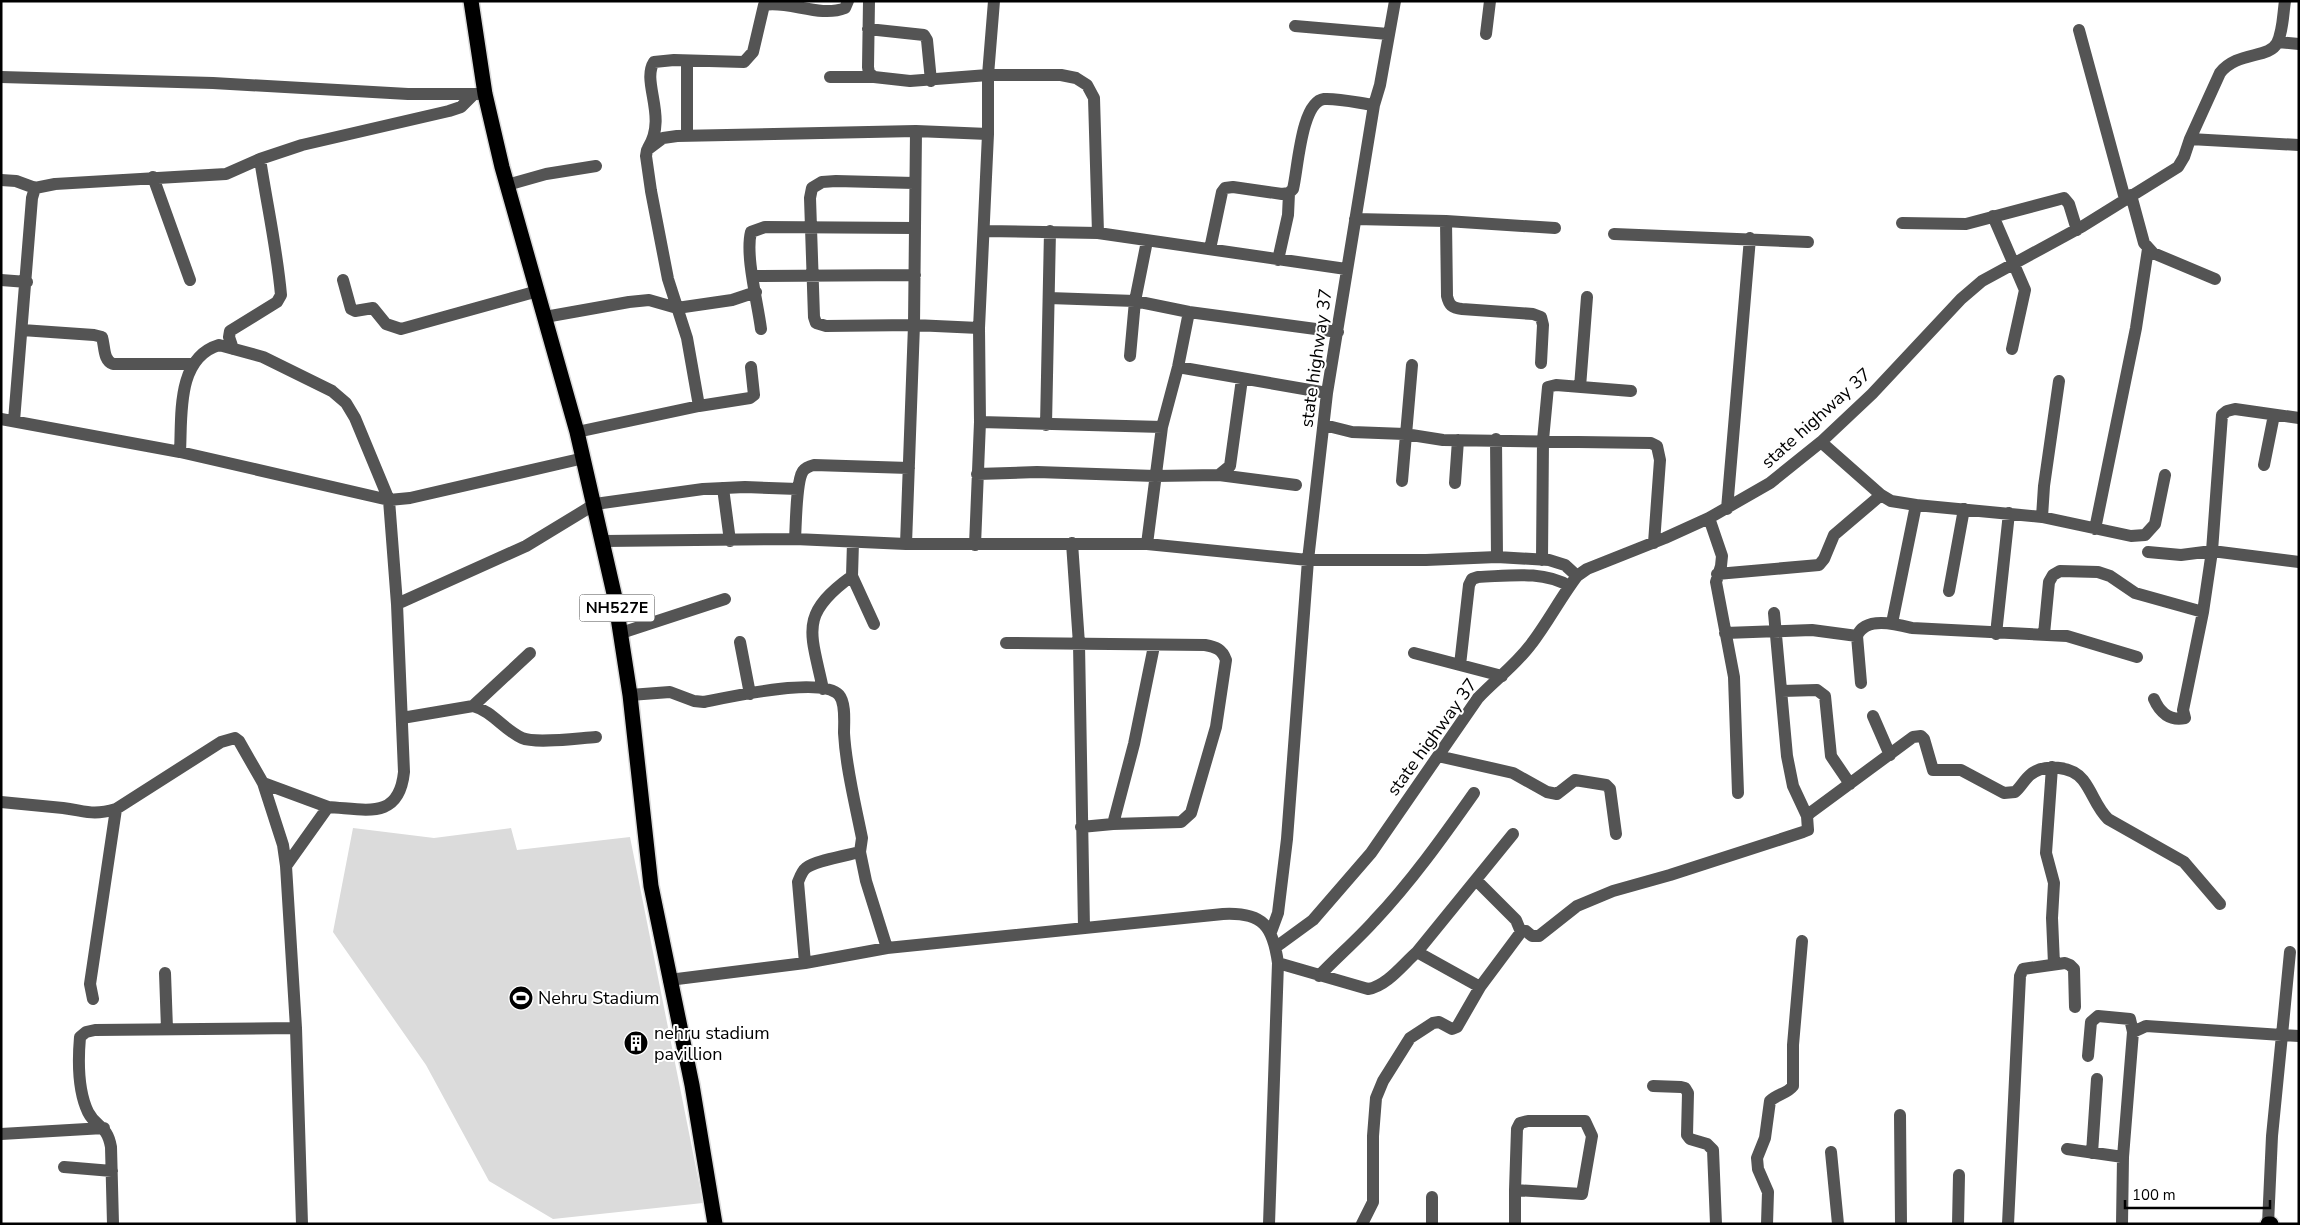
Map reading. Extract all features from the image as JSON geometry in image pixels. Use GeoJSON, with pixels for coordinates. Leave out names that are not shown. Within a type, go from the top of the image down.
{"type":"FeatureCollection","features":[{"type":"Feature","properties":{"kind":"highway","name":"NH527E"},"geometry":{"type":"LineString","coordinates":[[471,1],[480,94],[577,432],[604,541],[630,695],[651,886],[692,1084],[715,1224]]}},
{"type":"Feature","properties":{"kind":"street"},"geometry":{"type":"LineString","coordinates":[[699,406],[687,338],[666,272],[646,156],[647,150],[654,140],[656,122],[650,68],[654,62],[744,62],[753,52],[764,5],[770,3],[827,10],[845,8],[848,1]]}},
{"type":"Feature","properties":{"kind":"street"},"geometry":{"type":"LineString","coordinates":[[869,1],[868,67],[869,73],[874,77]]}},
{"type":"Feature","properties":{"kind":"street"},"geometry":{"type":"LineString","coordinates":[[975,545],[980,422],[980,328],[988,134],[988,75],[994,1]]}},
{"type":"Feature","properties":{"kind":"street","name":"state highway 37"},"geometry":{"type":"LineString","coordinates":[[1271,932],[1278,913],[1287,838],[1308,560],[1327,393],[1374,105],[1380,85],[1395,1]]}},
{"type":"Feature","properties":{"kind":"street"},"geometry":{"type":"LineString","coordinates":[[1486,34],[1490,1]]}},
{"type":"Feature","properties":{"kind":"street"},"geometry":{"type":"LineString","coordinates":[[2285,1],[2278,42],[2299,44]]}},
{"type":"Feature","properties":{"kind":"street"},"geometry":{"type":"LineString","coordinates":[[1295,26],[1388,34]]}},
{"type":"Feature","properties":{"kind":"street"},"geometry":{"type":"LineString","coordinates":[[868,29],[924,35],[927,40],[931,80]]}},
{"type":"Feature","properties":{"kind":"street"},"geometry":{"type":"LineString","coordinates":[[2079,30],[2128,197],[2144,243],[2153,253],[2215,279]]}},
{"type":"Feature","properties":{"kind":"street","name":"state highway 37"},"geometry":{"type":"LineString","coordinates":[[1276,947],[1300,931],[1324,909],[1371,853],[1478,698],[1502,676],[1532,643],[1573,581],[1587,569],[1654,543],[1709,518],[1770,483],[1822,442],[1872,394],[1961,299],[1982,281],[2077,230],[2178,167],[2184,158],[2190,139],[2220,73],[2226,66],[2240,58],[2273,49],[2278,42]]}},
{"type":"Feature","properties":{"kind":"street"},"geometry":{"type":"LineString","coordinates":[[687,61],[687,136]]}},
{"type":"Feature","properties":{"kind":"street"},"geometry":{"type":"LineString","coordinates":[[830,77],[931,80],[988,75],[1061,75],[1076,78],[1087,85],[1094,98],[1098,233]]}},
{"type":"Feature","properties":{"kind":"street"},"geometry":{"type":"LineString","coordinates":[[1,77],[213,83],[408,94],[480,94]]}},
{"type":"Feature","properties":{"kind":"street"},"geometry":{"type":"LineString","coordinates":[[1,180],[35,188],[55,184],[226,174],[260,159],[302,146],[449,111],[461,107],[480,94]]}},
{"type":"Feature","properties":{"kind":"street"},"geometry":{"type":"LineString","coordinates":[[1210,249],[1222,192],[1225,188],[1233,186],[1282,194],[1289,193],[1293,189],[1306,120],[1310,108],[1316,101],[1325,99],[1374,105]]}},
{"type":"Feature","properties":{"kind":"street"},"geometry":{"type":"LineString","coordinates":[[647,150],[663,138],[687,136],[916,131],[988,134]]}},
{"type":"Feature","properties":{"kind":"street"},"geometry":{"type":"LineString","coordinates":[[906,544],[914,325],[916,131]]}},
{"type":"Feature","properties":{"kind":"street"},"geometry":{"type":"LineString","coordinates":[[2190,139],[2299,145]]}},
{"type":"Feature","properties":{"kind":"street"},"geometry":{"type":"LineString","coordinates":[[233,349],[229,337],[230,331],[277,302],[281,295],[276,245],[266,202],[260,159]]}},
{"type":"Feature","properties":{"kind":"street"},"geometry":{"type":"LineString","coordinates":[[507,185],[546,174],[596,166]]}},
{"type":"Feature","properties":{"kind":"street"},"geometry":{"type":"LineString","coordinates":[[153,177],[190,280]]}},
{"type":"Feature","properties":{"kind":"street"},"geometry":{"type":"LineString","coordinates":[[914,183],[822,182],[812,188],[810,198],[812,227],[811,275],[814,317],[820,325],[914,325],[980,328]]}},
{"type":"Feature","properties":{"kind":"street"},"geometry":{"type":"LineString","coordinates":[[35,188],[32,198],[22,330],[8,420],[180,452],[388,500],[410,498],[584,458]]}},
{"type":"Feature","properties":{"kind":"street"},"geometry":{"type":"LineString","coordinates":[[1278,260],[1288,215],[1289,193]]}},
{"type":"Feature","properties":{"kind":"street"},"geometry":{"type":"LineString","coordinates":[[1902,223],[1960,225],[2064,198],[2069,204],[2077,230]]}},
{"type":"Feature","properties":{"kind":"street"},"geometry":{"type":"LineString","coordinates":[[1993,216],[2015,262],[2025,290],[2012,349]]}},
{"type":"Feature","properties":{"kind":"street"},"geometry":{"type":"LineString","coordinates":[[1355,219],[1446,221],[1555,228]]}},
{"type":"Feature","properties":{"kind":"street"},"geometry":{"type":"LineString","coordinates":[[1446,221],[1447,296],[1449,304],[1454,308],[1533,314],[1541,318],[1543,325],[1541,363]]}},
{"type":"Feature","properties":{"kind":"street"},"geometry":{"type":"LineString","coordinates":[[762,329],[753,276],[750,239],[752,232],[765,227],[914,228]]}},
{"type":"Feature","properties":{"kind":"street"},"geometry":{"type":"LineString","coordinates":[[984,231],[1098,233],[1346,269]]}},
{"type":"Feature","properties":{"kind":"street"},"geometry":{"type":"LineString","coordinates":[[1046,425],[1050,231]]}},
{"type":"Feature","properties":{"kind":"street"},"geometry":{"type":"LineString","coordinates":[[1614,234],[1750,238],[1808,242]]}},
{"type":"Feature","properties":{"kind":"street"},"geometry":{"type":"LineString","coordinates":[[1727,509],[1750,238]]}},
{"type":"Feature","properties":{"kind":"street"},"geometry":{"type":"LineString","coordinates":[[1130,356],[1135,301],[1147,241]]}},
{"type":"Feature","properties":{"kind":"street"},"geometry":{"type":"LineString","coordinates":[[2094,529],[2136,328],[2148,249]]}},
{"type":"Feature","properties":{"kind":"street"},"geometry":{"type":"LineString","coordinates":[[753,276],[915,275]]}},
{"type":"Feature","properties":{"kind":"street"},"geometry":{"type":"LineString","coordinates":[[1,280],[27,282]]}},
{"type":"Feature","properties":{"kind":"street"},"geometry":{"type":"LineString","coordinates":[[343,280],[351,308],[356,311],[373,308],[386,324],[401,329],[538,292]]}},
{"type":"Feature","properties":{"kind":"street"},"geometry":{"type":"LineString","coordinates":[[545,317],[649,300],[677,308],[732,300],[756,292]]}},
{"type":"Feature","properties":{"kind":"street"},"geometry":{"type":"LineString","coordinates":[[1580,387],[1587,297]]}},
{"type":"Feature","properties":{"kind":"street"},"geometry":{"type":"LineString","coordinates":[[1049,298],[1135,301],[1190,312],[1338,332]]}},
{"type":"Feature","properties":{"kind":"street"},"geometry":{"type":"LineString","coordinates":[[1147,544],[1162,427],[1190,312]]}},
{"type":"Feature","properties":{"kind":"street"},"geometry":{"type":"LineString","coordinates":[[22,330],[94,334],[102,337],[106,358],[108,362],[113,364],[194,364]]}},
{"type":"Feature","properties":{"kind":"street"},"geometry":{"type":"LineString","coordinates":[[180,452],[183,396],[194,364],[201,355],[219,345],[263,358],[332,391],[346,403],[355,418],[388,500],[398,624],[404,772],[402,788],[394,802],[378,808],[328,807],[263,783]]}},
{"type":"Feature","properties":{"kind":"street"},"geometry":{"type":"LineString","coordinates":[[1402,481],[1412,365]]}},
{"type":"Feature","properties":{"kind":"street"},"geometry":{"type":"LineString","coordinates":[[1178,367],[1327,393]]}},
{"type":"Feature","properties":{"kind":"street"},"geometry":{"type":"LineString","coordinates":[[577,432],[699,406],[750,398],[754,395],[751,368]]}},
{"type":"Feature","properties":{"kind":"street"},"geometry":{"type":"LineString","coordinates":[[1219,475],[1230,466],[1242,379]]}},
{"type":"Feature","properties":{"kind":"street"},"geometry":{"type":"LineString","coordinates":[[2042,517],[2044,486],[2059,381]]}},
{"type":"Feature","properties":{"kind":"street"},"geometry":{"type":"LineString","coordinates":[[1542,560],[1543,440],[1548,387],[1556,385],[1631,391]]}},
{"type":"Feature","properties":{"kind":"street"},"geometry":{"type":"LineString","coordinates":[[2154,699],[2158,708],[2167,716],[2174,720],[2185,718],[2184,710],[2203,612],[2212,551],[2222,415],[2227,411],[2235,409],[2299,418]]}},
{"type":"Feature","properties":{"kind":"street"},"geometry":{"type":"LineString","coordinates":[[2264,465],[2274,415]]}},
{"type":"Feature","properties":{"kind":"street"},"geometry":{"type":"LineString","coordinates":[[980,422],[1162,427]]}},
{"type":"Feature","properties":{"kind":"street"},"geometry":{"type":"LineString","coordinates":[[1324,425],[1352,432],[1405,434],[1435,439],[1651,443],[1657,446],[1660,460],[1654,543]]}},
{"type":"Feature","properties":{"kind":"street"},"geometry":{"type":"LineString","coordinates":[[1496,439],[1497,557]]}},
{"type":"Feature","properties":{"kind":"street"},"geometry":{"type":"LineString","coordinates":[[1455,483],[1458,440]]}},
{"type":"Feature","properties":{"kind":"street"},"geometry":{"type":"LineString","coordinates":[[1822,442],[1881,495],[1891,501],[1916,506],[2042,517],[2131,536],[2145,535],[2155,524],[2165,475]]}},
{"type":"Feature","properties":{"kind":"street"},"geometry":{"type":"LineString","coordinates":[[795,540],[798,489],[802,472],[806,467],[814,465],[909,468]]}},
{"type":"Feature","properties":{"kind":"street"},"geometry":{"type":"LineString","coordinates":[[977,474],[1037,472],[1155,476],[1219,475],[1296,485]]}},
{"type":"Feature","properties":{"kind":"street"},"geometry":{"type":"LineString","coordinates":[[723,488],[730,541]]}},
{"type":"Feature","properties":{"kind":"street"},"geometry":{"type":"LineString","coordinates":[[397,604],[526,546],[595,504],[703,489],[798,489]]}},
{"type":"Feature","properties":{"kind":"street"},"geometry":{"type":"LineString","coordinates":[[1717,574],[1819,565],[1824,559],[1834,535],[1881,495]]}},
{"type":"Feature","properties":{"kind":"street"},"geometry":{"type":"LineString","coordinates":[[1892,623],[1916,506]]}},
{"type":"Feature","properties":{"kind":"street"},"geometry":{"type":"LineString","coordinates":[[1949,591],[1964,509]]}},
{"type":"Feature","properties":{"kind":"street"},"geometry":{"type":"LineString","coordinates":[[1996,634],[2009,513]]}},
{"type":"Feature","properties":{"kind":"street"},"geometry":{"type":"LineString","coordinates":[[1709,518],[1722,561],[1716,582],[1734,677],[1738,793]]}},
{"type":"Feature","properties":{"kind":"street"},"geometry":{"type":"LineString","coordinates":[[604,541],[673,539],[975,545],[1147,544],[1308,560],[1426,560],[1497,557],[1559,562],[1573,581]]}},
{"type":"Feature","properties":{"kind":"street"},"geometry":{"type":"LineString","coordinates":[[853,542],[852,576],[874,624]]}},
{"type":"Feature","properties":{"kind":"street"},"geometry":{"type":"LineString","coordinates":[[1072,543],[1079,644],[1084,928]]}},
{"type":"Feature","properties":{"kind":"street"},"geometry":{"type":"LineString","coordinates":[[2148,552],[2181,555],[2212,551],[2299,562]]}},
{"type":"Feature","properties":{"kind":"street"},"geometry":{"type":"LineString","coordinates":[[2044,634],[2048,582],[2053,575],[2060,571],[2098,572],[2110,576],[2135,593],[2203,612]]}},
{"type":"Feature","properties":{"kind":"street"},"geometry":{"type":"LineString","coordinates":[[1460,665],[1469,585],[1472,579],[1478,577],[1536,575],[1573,581]]}},
{"type":"Feature","properties":{"kind":"street"},"geometry":{"type":"LineString","coordinates":[[823,689],[815,656],[812,627],[814,615],[835,588],[852,576]]}},
{"type":"Feature","properties":{"kind":"street"},"geometry":{"type":"LineString","coordinates":[[620,633],[725,599]]}},
{"type":"Feature","properties":{"kind":"street"},"geometry":{"type":"LineString","coordinates":[[1362,1224],[1373,1202],[1376,1098],[1383,1081],[1410,1038],[1433,1023],[1439,1022],[1452,1029],[1457,1027],[1480,987],[1521,932],[1526,931],[1532,936],[1539,936],[1577,906],[1613,891],[1808,830],[1807,816],[1793,786],[1790,773],[1774,613]]}},
{"type":"Feature","properties":{"kind":"street"},"geometry":{"type":"LineString","coordinates":[[1861,683],[1857,636],[1860,630],[1866,626],[1892,623],[1912,628],[1996,634],[2068,636],[2137,657]]}},
{"type":"Feature","properties":{"kind":"street"},"geometry":{"type":"LineString","coordinates":[[1725,633],[1812,630],[1857,636]]}},
{"type":"Feature","properties":{"kind":"street"},"geometry":{"type":"LineString","coordinates":[[740,642],[750,694]]}},
{"type":"Feature","properties":{"kind":"street"},"geometry":{"type":"LineString","coordinates":[[1006,643],[1154,646],[1205,645],[1224,652],[1226,660],[1216,728],[1191,813],[1181,822],[1113,824],[1081,828]]}},
{"type":"Feature","properties":{"kind":"street"},"geometry":{"type":"LineString","coordinates":[[1113,824],[1134,744],[1154,646]]}},
{"type":"Feature","properties":{"kind":"street"},"geometry":{"type":"LineString","coordinates":[[473,706],[530,653]]}},
{"type":"Feature","properties":{"kind":"street"},"geometry":{"type":"LineString","coordinates":[[1414,653],[1502,676]]}},
{"type":"Feature","properties":{"kind":"street"},"geometry":{"type":"LineString","coordinates":[[630,695],[670,692],[694,701],[704,702],[795,687],[823,689],[838,694],[842,704],[845,751],[862,838],[860,852],[866,882],[887,948]]}},
{"type":"Feature","properties":{"kind":"street"},"geometry":{"type":"LineString","coordinates":[[1782,691],[1817,690],[1825,696],[1831,756],[1850,784]]}},
{"type":"Feature","properties":{"kind":"street"},"geometry":{"type":"LineString","coordinates":[[402,718],[473,706],[481,708],[514,733],[529,740],[596,737]]}},
{"type":"Feature","properties":{"kind":"street"},"geometry":{"type":"LineString","coordinates":[[1873,716],[1890,755]]}},
{"type":"Feature","properties":{"kind":"street"},"geometry":{"type":"LineString","coordinates":[[1807,816],[1914,737],[1921,736],[1926,744],[1932,770],[1960,770],[2004,793],[2015,792],[2030,775],[2038,770],[2052,767],[2068,771],[2081,778],[2100,811],[2108,819],[2184,862],[2220,904]]}},
{"type":"Feature","properties":{"kind":"street"},"geometry":{"type":"LineString","coordinates":[[1,802],[69,809],[87,814],[101,813],[116,809],[228,739],[235,738],[239,741],[263,783],[283,845],[286,866],[296,1028],[302,1224]]}},
{"type":"Feature","properties":{"kind":"street"},"geometry":{"type":"LineString","coordinates":[[1438,756],[1512,773],[1546,792],[1557,794],[1575,780],[1606,785],[1610,790],[1616,834]]}},
{"type":"Feature","properties":{"kind":"street"},"geometry":{"type":"LineString","coordinates":[[2052,767],[2046,853],[2054,883],[2052,918],[2054,964]]}},
{"type":"Feature","properties":{"kind":"street"},"geometry":{"type":"LineString","coordinates":[[1319,976],[1375,921],[1447,832],[1474,793]]}},
{"type":"Feature","properties":{"kind":"street"},"geometry":{"type":"LineString","coordinates":[[286,866],[328,807]]}},
{"type":"Feature","properties":{"kind":"street"},"geometry":{"type":"LineString","coordinates":[[93,999],[90,984],[116,809]]}},
{"type":"Feature","properties":{"kind":"street"},"geometry":{"type":"LineString","coordinates":[[1278,963],[1358,988],[1376,988],[1417,952],[1513,834]]}},
{"type":"Feature","properties":{"kind":"street"},"geometry":{"type":"LineString","coordinates":[[805,963],[798,882],[801,874],[806,868],[814,864],[860,852]]}},
{"type":"Feature","properties":{"kind":"street"},"geometry":{"type":"LineString","coordinates":[[1476,880],[1516,920],[1521,932]]}},
{"type":"Feature","properties":{"kind":"street"},"geometry":{"type":"LineString","coordinates":[[669,980],[805,963],[887,948],[1237,913],[1249,915],[1262,921],[1271,932],[1276,947],[1278,963],[1269,1224]]}},
{"type":"Feature","properties":{"kind":"street"},"geometry":{"type":"LineString","coordinates":[[1767,1224],[1768,1192],[1758,1169],[1756,1158],[1765,1138],[1770,1101],[1774,1097],[1789,1091],[1793,1086],[1794,1045],[1802,941]]}},
{"type":"Feature","properties":{"kind":"street"},"geometry":{"type":"LineString","coordinates":[[1417,952],[1480,987]]}},
{"type":"Feature","properties":{"kind":"street"},"geometry":{"type":"LineString","coordinates":[[2269,1224],[2272,1136],[2290,952]]}},
{"type":"Feature","properties":{"kind":"street"},"geometry":{"type":"LineString","coordinates":[[2008,1224],[2020,976],[2023,969],[2029,966],[2065,963],[2070,965],[2074,969],[2075,1007]]}},
{"type":"Feature","properties":{"kind":"street"},"geometry":{"type":"LineString","coordinates":[[165,973],[167,1029]]}},
{"type":"Feature","properties":{"kind":"street"},"geometry":{"type":"LineString","coordinates":[[2088,1056],[2091,1022],[2094,1018],[2098,1016],[2130,1020],[2133,1032],[2123,1157],[2122,1224]]}},
{"type":"Feature","properties":{"kind":"street"},"geometry":{"type":"LineString","coordinates":[[2133,1032],[2146,1026],[2299,1036]]}},
{"type":"Feature","properties":{"kind":"street"},"geometry":{"type":"LineString","coordinates":[[113,1224],[110,1141],[104,1128],[93,1119],[84,1098],[78,1054],[80,1037],[86,1032],[95,1030],[296,1028]]}},
{"type":"Feature","properties":{"kind":"street"},"geometry":{"type":"LineString","coordinates":[[2092,1153],[2097,1079]]}},
{"type":"Feature","properties":{"kind":"street"},"geometry":{"type":"LineString","coordinates":[[1654,1086],[1686,1088],[1688,1093],[1687,1135],[1690,1139],[1707,1144],[1713,1150],[1716,1224]]}},
{"type":"Feature","properties":{"kind":"street"},"geometry":{"type":"LineString","coordinates":[[1900,1115],[1901,1224]]}},
{"type":"Feature","properties":{"kind":"street"},"geometry":{"type":"LineString","coordinates":[[1515,1190],[1582,1194],[1592,1136],[1585,1121],[1528,1121],[1520,1123],[1517,1129],[1515,1190],[1515,1224]]}},
{"type":"Feature","properties":{"kind":"street"},"geometry":{"type":"LineString","coordinates":[[1,1134],[104,1128]]}},
{"type":"Feature","properties":{"kind":"street"},"geometry":{"type":"LineString","coordinates":[[2066,1149],[2123,1157]]}},
{"type":"Feature","properties":{"kind":"street"},"geometry":{"type":"LineString","coordinates":[[1830,1152],[1838,1224]]}},
{"type":"Feature","properties":{"kind":"street"},"geometry":{"type":"LineString","coordinates":[[64,1167],[112,1171]]}},
{"type":"Feature","properties":{"kind":"street"},"geometry":{"type":"LineString","coordinates":[[1958,1224],[1959,1174]]}},
{"type":"Feature","properties":{"kind":"street"},"geometry":{"type":"LineString","coordinates":[[1432,1197],[1432,1224]]}},
{"type":"Feature","properties":{"kind":"shaded area","name":"Nehru Stadium"},"geometry":{"type":"Polygon","coordinates":[[[353,828],[434,838],[511,828],[517,850],[630,837],[703,1203],[553,1219],[489,1181],[426,1065],[333,932],[353,828]]]}},
{"type":"Feature","properties":{"kind":"place","name":"Nehru Stadium"},"geometry":{"type":"Point","coordinates":[521,998]}},
{"type":"Feature","properties":{"kind":"place","name":"nehru stadium pavillion"},"geometry":{"type":"Point","coordinates":[636,1043]}}]}
